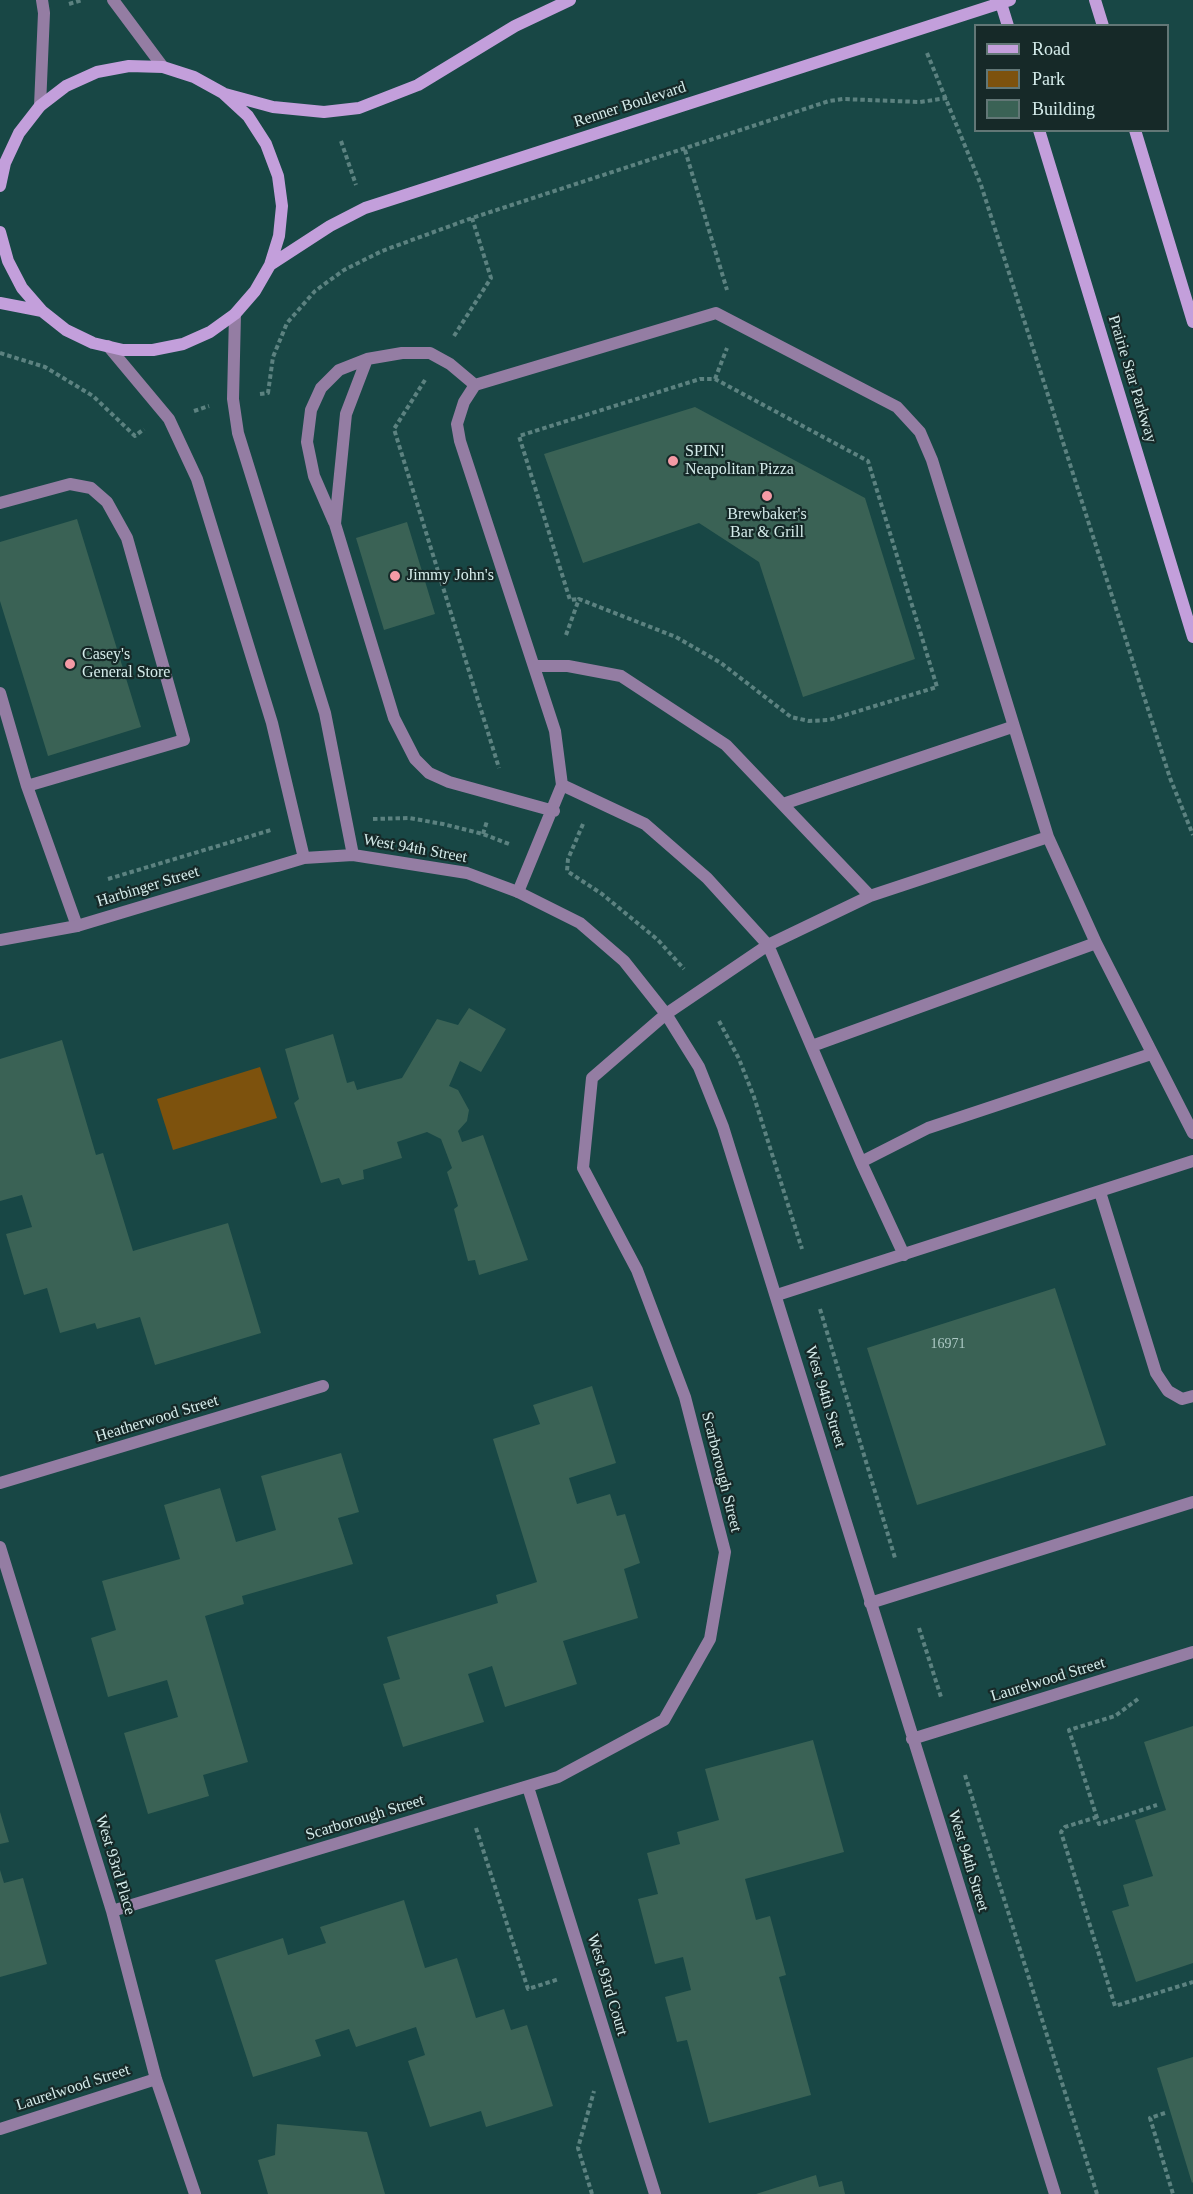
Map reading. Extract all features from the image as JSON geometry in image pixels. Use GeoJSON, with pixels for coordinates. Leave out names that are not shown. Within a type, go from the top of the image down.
{"type":"FeatureCollection","features":[{"type":"Feature","properties":{"kind":"main road"},"geometry":{"type":"LineString","coordinates":[[0,150],[19,133],[40,106],[66,86],[97,72],[129,66],[162,68],[194,77],[223,93],[273,107],[324,112],[359,108],[418,85],[515,26],[570,0]]}},
{"type":"Feature","properties":{"kind":"main road"},"geometry":{"type":"LineString","coordinates":[[1095,0],[1102,24]]}},
{"type":"Feature","properties":{"kind":"main road"},"geometry":{"type":"LineString","coordinates":[[1004,1],[1008,24]]}},
{"type":"Feature","properties":{"kind":"main road","name":"Renner Boulevard"},"geometry":{"type":"LineString","coordinates":[[270,265],[330,226],[365,208],[1004,1]]}},
{"type":"Feature","properties":{"kind":"main road"},"geometry":{"type":"LineString","coordinates":[[0,232],[8,261],[22,288],[42,311],[66,330],[93,343],[153,350],[183,344],[210,332],[235,314],[255,291],[270,265],[279,236],[282,206],[278,176],[266,144],[248,116],[223,93]]}},
{"type":"Feature","properties":{"kind":"main road","name":"Prairie Star Parkway"},"geometry":{"type":"LineString","coordinates":[[1040,132],[1193,637]]}},
{"type":"Feature","properties":{"kind":"main road"},"geometry":{"type":"LineString","coordinates":[[1136,132],[1193,322]]}},
{"type":"Feature","properties":{"kind":"main road"},"geometry":{"type":"LineString","coordinates":[[0,186],[5,163],[19,133]]}},
{"type":"Feature","properties":{"kind":"main road"},"geometry":{"type":"LineString","coordinates":[[0,303],[42,311]]}},
{"type":"Feature","properties":{"kind":"street"},"geometry":{"type":"LineString","coordinates":[[40,106],[44,13],[42,0]]}},
{"type":"Feature","properties":{"kind":"street"},"geometry":{"type":"LineString","coordinates":[[112,0],[162,68]]}},
{"type":"Feature","properties":{"kind":"street"},"geometry":{"type":"LineString","coordinates":[[518,892],[554,811],[562,785],[555,731],[456,424],[464,402],[475,385],[716,313],[897,407],[921,432],[932,460],[1012,727],[1048,837],[1096,943],[1193,1133]]}},
{"type":"Feature","properties":{"kind":"street"},"geometry":{"type":"LineString","coordinates":[[235,314],[233,399],[238,433],[325,713],[353,855]]}},
{"type":"Feature","properties":{"kind":"street"},"geometry":{"type":"LineString","coordinates":[[108,346],[169,419],[197,479],[272,723],[304,858]]}},
{"type":"Feature","properties":{"kind":"street"},"geometry":{"type":"LineString","coordinates":[[475,385],[430,353],[402,353],[367,359],[339,370],[321,388],[311,410],[307,442],[312,465],[335,524],[394,718],[415,759],[429,772],[449,782],[554,811]]}},
{"type":"Feature","properties":{"kind":"street"},"geometry":{"type":"LineString","coordinates":[[335,524],[346,414],[367,359]]}},
{"type":"Feature","properties":{"kind":"street"},"geometry":{"type":"LineString","coordinates":[[0,503],[70,484],[91,488],[107,502],[127,538],[184,740],[27,786]]}},
{"type":"Feature","properties":{"kind":"street"},"geometry":{"type":"LineString","coordinates":[[535,666],[568,666],[621,676],[726,745],[870,896]]}},
{"type":"Feature","properties":{"kind":"street"},"geometry":{"type":"LineString","coordinates":[[0,693],[27,786],[77,926]]}},
{"type":"Feature","properties":{"kind":"street"},"geometry":{"type":"LineString","coordinates":[[783,804],[1012,727]]}},
{"type":"Feature","properties":{"kind":"street"},"geometry":{"type":"LineString","coordinates":[[562,785],[645,824],[707,878],[768,945],[861,1162],[904,1255]]}},
{"type":"Feature","properties":{"kind":"street","name":"Scarborough Street"},"geometry":{"type":"LineString","coordinates":[[112,1911],[558,1778],[663,1720],[710,1640],[725,1552],[685,1397],[637,1270],[583,1168],[592,1078],[666,1014],[768,945],[870,896],[1048,837]]}},
{"type":"Feature","properties":{"kind":"street","name":"West 94th Street"},"geometry":{"type":"LineString","coordinates":[[304,858],[353,855],[466,873],[518,892],[580,923],[624,961],[666,1014],[699,1067],[723,1127],[777,1295],[912,1739],[1055,2194]]}},
{"type":"Feature","properties":{"kind":"street","name":"Harbinger Street"},"geometry":{"type":"LineString","coordinates":[[0,940],[77,926],[304,858]]}},
{"type":"Feature","properties":{"kind":"street"},"geometry":{"type":"LineString","coordinates":[[812,1046],[1096,943]]}},
{"type":"Feature","properties":{"kind":"street"},"geometry":{"type":"LineString","coordinates":[[861,1162],[928,1128],[1151,1054]]}},
{"type":"Feature","properties":{"kind":"street"},"geometry":{"type":"LineString","coordinates":[[777,1295],[1193,1161]]}},
{"type":"Feature","properties":{"kind":"street"},"geometry":{"type":"LineString","coordinates":[[1100,1192],[1156,1373],[1168,1391],[1182,1399],[1193,1396]]}},
{"type":"Feature","properties":{"kind":"street","name":"Heatherwood Street"},"geometry":{"type":"LineString","coordinates":[[0,1484],[323,1386]]}},
{"type":"Feature","properties":{"kind":"street"},"geometry":{"type":"LineString","coordinates":[[870,1603],[1193,1502]]}},
{"type":"Feature","properties":{"kind":"street","name":"West 93rd Place"},"geometry":{"type":"LineString","coordinates":[[0,1547],[112,1911],[156,2079],[195,2194]]}},
{"type":"Feature","properties":{"kind":"street","name":"Laurelwood Street"},"geometry":{"type":"LineString","coordinates":[[912,1739],[1193,1652]]}},
{"type":"Feature","properties":{"kind":"street","name":"West 93rd Court"},"geometry":{"type":"LineString","coordinates":[[528,1787],[655,2194]]}},
{"type":"Feature","properties":{"kind":"street","name":"Laurelwood Street"},"geometry":{"type":"LineString","coordinates":[[0,2128],[156,2079]]}},
{"type":"Feature","properties":{"kind":"path"},"geometry":{"type":"LineString","coordinates":[[64,6],[82,0]]}},
{"type":"Feature","properties":{"kind":"path"},"geometry":{"type":"LineString","coordinates":[[934,69],[981,185],[1170,778],[1193,835]]}},
{"type":"Feature","properties":{"kind":"path"},"geometry":{"type":"LineString","coordinates":[[258,394],[267,393],[273,357],[287,323],[315,291],[344,270],[382,251],[472,218],[686,150],[829,101],[843,99],[920,102],[947,98]]}},
{"type":"Feature","properties":{"kind":"path"},"geometry":{"type":"LineString","coordinates":[[341,141],[356,186]]}},
{"type":"Feature","properties":{"kind":"path"},"geometry":{"type":"LineString","coordinates":[[686,150],[737,323],[715,380]]}},
{"type":"Feature","properties":{"kind":"path"},"geometry":{"type":"LineString","coordinates":[[472,218],[491,278],[394,429],[500,774],[483,834]]}},
{"type":"Feature","properties":{"kind":"path"},"geometry":{"type":"LineString","coordinates":[[0,353],[45,367],[93,396],[135,436],[149,426]]}},
{"type":"Feature","properties":{"kind":"path"},"geometry":{"type":"LineString","coordinates":[[700,379],[715,380],[868,461],[937,687],[829,720],[791,717],[721,663],[676,638],[579,599],[570,600],[519,436],[700,379]]}},
{"type":"Feature","properties":{"kind":"path"},"geometry":{"type":"LineString","coordinates":[[190,412],[217,404]]}},
{"type":"Feature","properties":{"kind":"path"},"geometry":{"type":"LineString","coordinates":[[566,635],[579,599]]}},
{"type":"Feature","properties":{"kind":"path"},"geometry":{"type":"LineString","coordinates":[[370,819],[409,818],[483,834],[510,845]]}},
{"type":"Feature","properties":{"kind":"path"},"geometry":{"type":"LineString","coordinates":[[583,824],[568,859],[567,871],[602,894],[658,940],[684,969]]}},
{"type":"Feature","properties":{"kind":"path"},"geometry":{"type":"LineString","coordinates":[[108,879],[272,830]]}},
{"type":"Feature","properties":{"kind":"path"},"geometry":{"type":"LineString","coordinates":[[719,1021],[739,1059],[754,1097],[801,1249]]}},
{"type":"Feature","properties":{"kind":"path"},"geometry":{"type":"LineString","coordinates":[[820,1309],[895,1558]]}},
{"type":"Feature","properties":{"kind":"path"},"geometry":{"type":"LineString","coordinates":[[919,1628],[940,1697]]}},
{"type":"Feature","properties":{"kind":"path"},"geometry":{"type":"LineString","coordinates":[[1140,1698],[1115,1716],[1069,1731],[1099,1824],[1157,1805]]}},
{"type":"Feature","properties":{"kind":"path"},"geometry":{"type":"LineString","coordinates":[[965,1775],[1097,2194]]}},
{"type":"Feature","properties":{"kind":"path"},"geometry":{"type":"LineString","coordinates":[[469,1804],[528,1989],[562,1978],[565,1989]]}},
{"type":"Feature","properties":{"kind":"path"},"geometry":{"type":"LineString","coordinates":[[1097,1817],[1065,1827],[1060,1832],[1115,2006],[1193,1982]]}},
{"type":"Feature","properties":{"kind":"path"},"geometry":{"type":"LineString","coordinates":[[592,2194],[578,2148],[596,2087]]}},
{"type":"Feature","properties":{"kind":"path"},"geometry":{"type":"LineString","coordinates":[[1165,2114],[1149,2118],[1173,2194]]}},
{"type":"Feature","properties":{"kind":"green space"},"geometry":{"type":"Polygon","coordinates":[[[260,1067],[277,1118],[173,1150],[157,1099],[260,1067]]]}},
{"type":"Feature","properties":{"kind":"building"},"geometry":{"type":"Polygon","coordinates":[[[695,407],[865,498],[915,659],[803,697],[759,562],[699,523],[583,563],[544,454],[695,407]]]}},
{"type":"Feature","properties":{"kind":"building","name":"Casey's General Store"},"geometry":{"type":"Polygon","coordinates":[[[77,519],[141,727],[48,756],[0,601],[0,542],[77,519]]]}},
{"type":"Feature","properties":{"kind":"building","name":"Jimmy John's"},"geometry":{"type":"Polygon","coordinates":[[[407,522],[435,614],[384,630],[356,538],[407,522]]]}},
{"type":"Feature","properties":{"kind":"building"},"geometry":{"type":"Polygon","coordinates":[[[469,1008],[506,1029],[481,1072],[460,1061],[449,1086],[458,1090],[469,1110],[467,1121],[458,1131],[462,1142],[483,1135],[528,1260],[479,1275],[475,1260],[468,1261],[454,1209],[458,1206],[447,1172],[452,1168],[441,1139],[427,1132],[397,1142],[402,1158],[363,1170],[364,1179],[342,1185],[339,1178],[321,1183],[294,1103],[299,1099],[285,1049],[333,1034],[347,1083],[354,1081],[357,1090],[402,1078],[437,1019],[458,1025],[469,1008]]]}},
{"type":"Feature","properties":{"kind":"building"},"geometry":{"type":"Polygon","coordinates":[[[62,1040],[96,1155],[103,1153],[133,1251],[228,1223],[261,1333],[155,1365],[140,1317],[97,1329],[95,1323],[60,1333],[47,1288],[24,1295],[6,1234],[32,1227],[22,1195],[0,1201],[0,1059],[62,1040]]]}},
{"type":"Feature","properties":{"kind":"building"},"geometry":{"type":"Polygon","coordinates":[[[1055,1288],[1106,1445],[917,1505],[867,1348],[1055,1288]]]}},
{"type":"Feature","properties":{"kind":"building"},"geometry":{"type":"Polygon","coordinates":[[[592,1386],[616,1463],[569,1478],[577,1504],[610,1494],[617,1516],[625,1514],[640,1563],[624,1569],[638,1618],[563,1641],[577,1684],[505,1707],[492,1666],[468,1674],[484,1722],[403,1747],[383,1684],[400,1679],[387,1637],[498,1603],[496,1595],[537,1582],[493,1439],[540,1424],[533,1405],[592,1386]]]}},
{"type":"Feature","properties":{"kind":"building"},"geometry":{"type":"Polygon","coordinates":[[[341,1453],[359,1512],[338,1518],[353,1564],[242,1596],[244,1604],[205,1616],[248,1762],[203,1775],[209,1796],[148,1814],[124,1733],[178,1717],[167,1680],[108,1697],[91,1638],[116,1630],[102,1581],[180,1559],[164,1505],[220,1488],[236,1542],[276,1530],[261,1476],[341,1453]]]}},
{"type":"Feature","properties":{"kind":"building"},"geometry":{"type":"Polygon","coordinates":[[[1193,1726],[1193,1963],[1136,1982],[1112,1911],[1129,1906],[1123,1885],[1153,1876],[1135,1820],[1166,1810],[1144,1742],[1193,1726]]]}},
{"type":"Feature","properties":{"kind":"building"},"geometry":{"type":"Polygon","coordinates":[[[813,1740],[844,1852],[745,1879],[756,1920],[770,1916],[786,1975],[779,1977],[811,2095],[709,2123],[687,2040],[677,2042],[665,1997],[691,1990],[683,1957],[655,1964],[638,1899],[658,1894],[647,1853],[680,1844],[677,1832],[719,1820],[705,1769],[813,1740]]]}},
{"type":"Feature","properties":{"kind":"building"},"geometry":{"type":"Polygon","coordinates":[[[0,1812],[9,1842],[0,1844],[0,1812]]]}},
{"type":"Feature","properties":{"kind":"building"},"geometry":{"type":"Polygon","coordinates":[[[0,1870],[4,1883],[23,1878],[47,1964],[0,1977],[0,1870]]]}},
{"type":"Feature","properties":{"kind":"building"},"geometry":{"type":"Polygon","coordinates":[[[404,1900],[425,1968],[457,1958],[476,2018],[504,2009],[511,2030],[527,2025],[553,2106],[486,2127],[481,2111],[430,2127],[408,2061],[425,2055],[416,2027],[356,2047],[349,2029],[315,2040],[321,2056],[253,2077],[215,1960],[283,1938],[288,1955],[326,1943],[320,1927],[404,1900]]]}},
{"type":"Feature","properties":{"kind":"building"},"geometry":{"type":"Polygon","coordinates":[[[1193,2057],[1193,2182],[1192,2183],[1157,2068],[1193,2057]]]}},
{"type":"Feature","properties":{"kind":"building"},"geometry":{"type":"Polygon","coordinates":[[[277,2124],[367,2132],[385,2194],[268,2194],[258,2160],[275,2155],[277,2124]]]}},
{"type":"Feature","properties":{"kind":"building"},"geometry":{"type":"Polygon","coordinates":[[[816,2175],[819,2187],[842,2181],[845,2194],[756,2194],[816,2175]]]}},
{"type":"Feature","properties":{"kind":"place","name":"SPIN! Neapolitan Pizza"},"geometry":{"type":"Point","coordinates":[673,461]}},
{"type":"Feature","properties":{"kind":"place","name":"Brewbaker's Bar & Grill"},"geometry":{"type":"Point","coordinates":[767,496]}},
{"type":"Feature","properties":{"kind":"place","name":"Jimmy John's"},"geometry":{"type":"Point","coordinates":[395,576]}},
{"type":"Feature","properties":{"kind":"place","name":"Casey's General Store"},"geometry":{"type":"Point","coordinates":[70,664]}}]}
